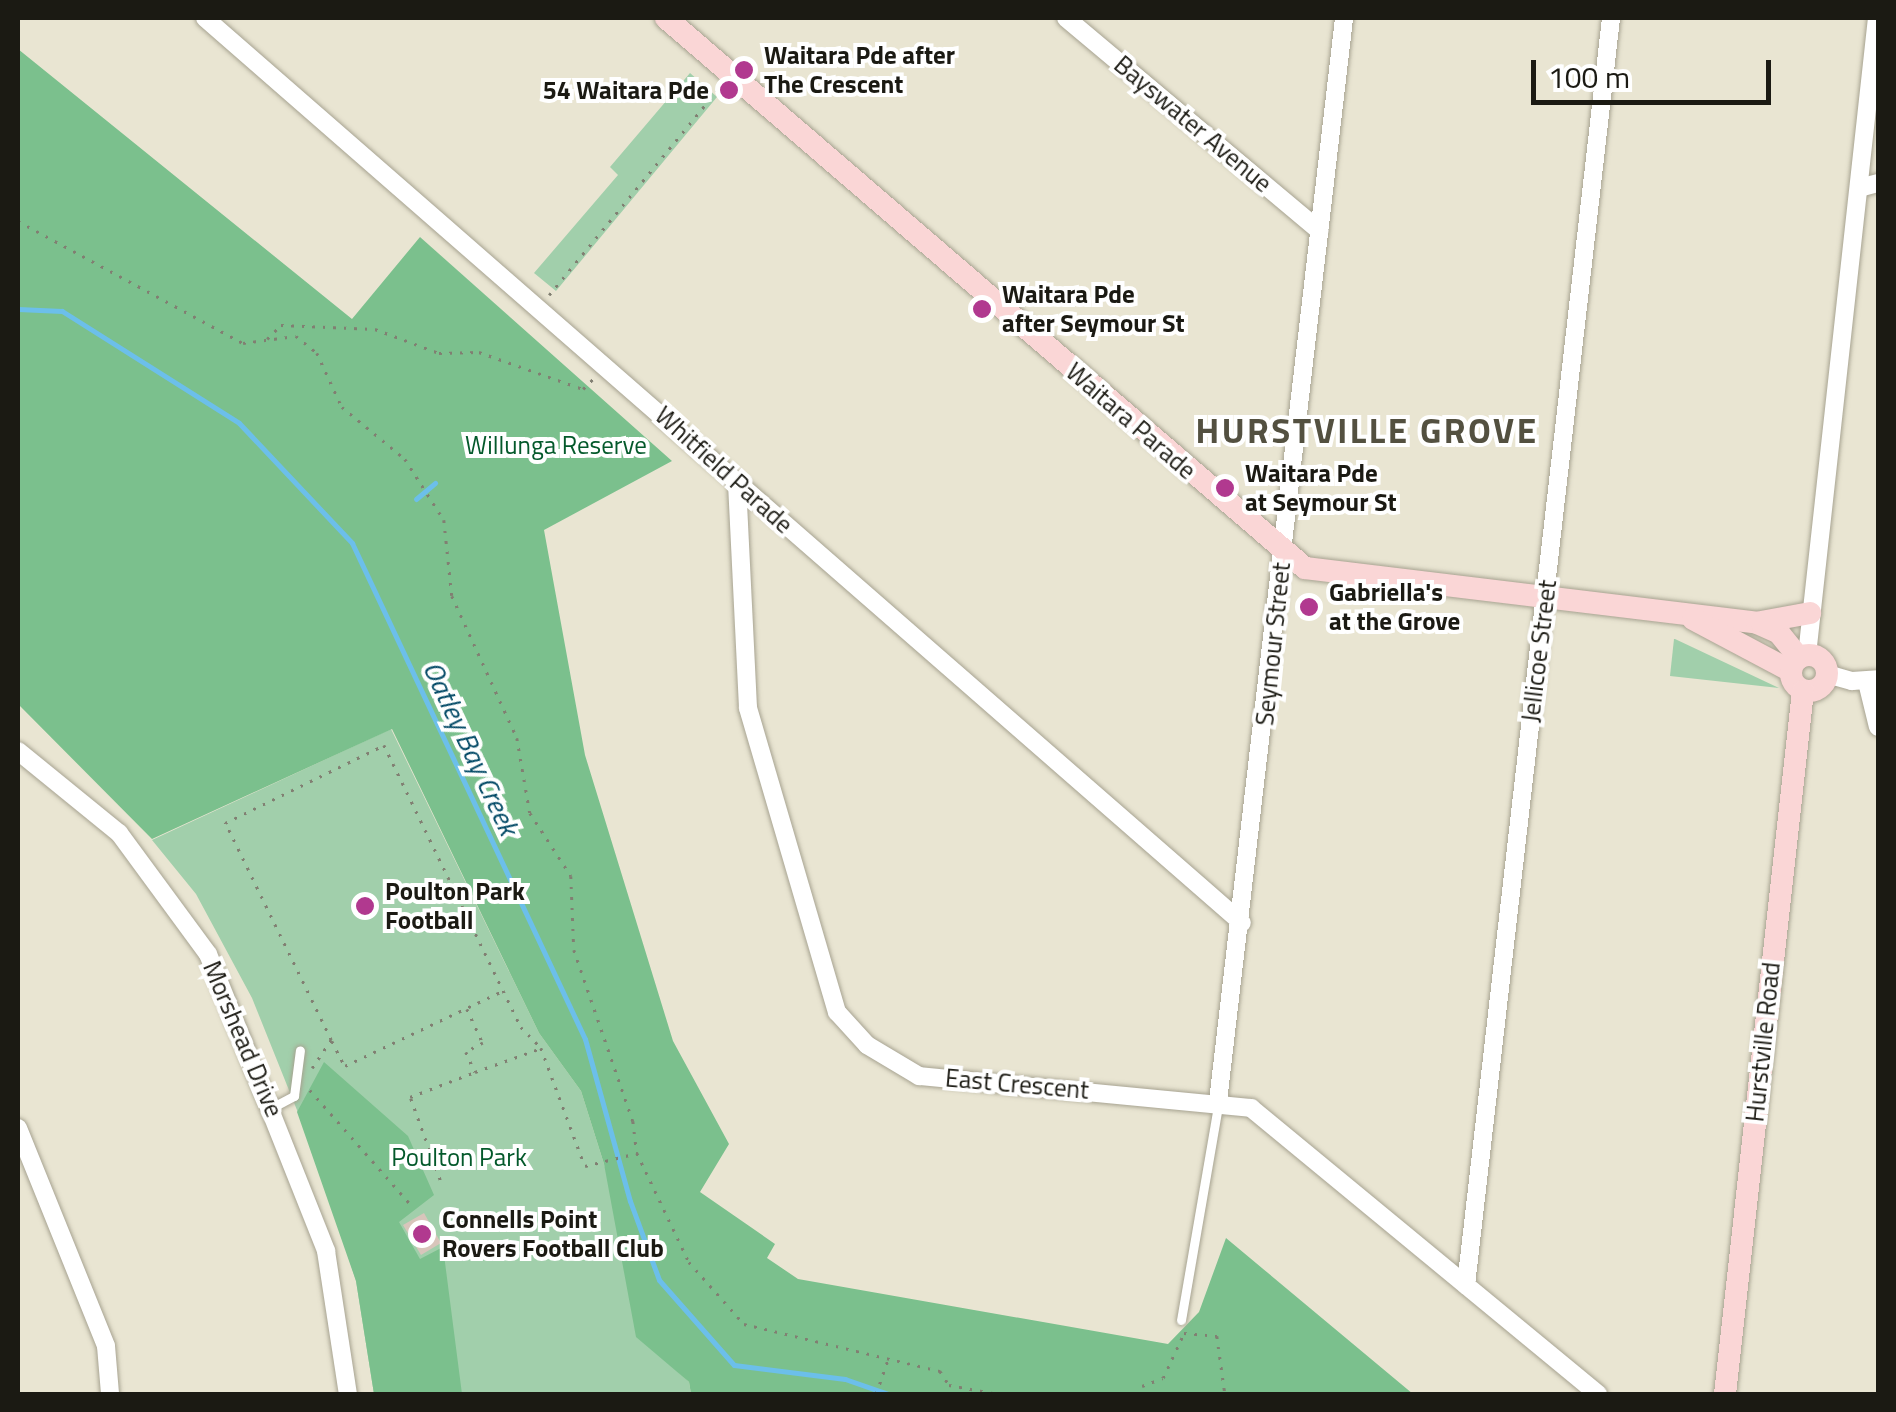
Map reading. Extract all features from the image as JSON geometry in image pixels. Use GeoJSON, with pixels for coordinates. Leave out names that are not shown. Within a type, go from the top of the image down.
{"type":"FeatureCollection","features":[{"type":"Feature","properties":{"kind":"street","name":"Whitfield Parade"},"geometry":{"type":"LineString","coordinates":[[206,18],[1242,923]]}},
{"type":"Feature","properties":{"kind":"street","name":"Waitara Parade"},"geometry":{"type":"LineString","coordinates":[[666,18],[1282,553],[1329,575],[1544,601],[1758,623],[1810,613]]}},
{"type":"Feature","properties":{"kind":"street","name":"Bayswater Avenue"},"geometry":{"type":"LineString","coordinates":[[1066,18],[1320,231]]}},
{"type":"Feature","properties":{"kind":"street","name":"Seymour Street"},"geometry":{"type":"LineString","coordinates":[[1218,1101],[1242,923],[1344,18]]}},
{"type":"Feature","properties":{"kind":"street","name":"Jellicoe Street"},"geometry":{"type":"LineString","coordinates":[[1466,1285],[1611,18]]}},
{"type":"Feature","properties":{"kind":"street","name":"Hurstville Road"},"geometry":{"type":"LineString","coordinates":[[1724,1394],[1800,669],[1810,613],[1877,18]]}},
{"type":"Feature","properties":{"kind":"street"},"geometry":{"type":"LineString","coordinates":[[1858,188],[1878,183]]}},
{"type":"Feature","properties":{"kind":"street","name":"East Crescent"},"geometry":{"type":"LineString","coordinates":[[737,484],[748,708],[837,1012],[868,1045],[920,1076],[1218,1101],[1251,1108],[1598,1394]]}},
{"type":"Feature","properties":{"kind":"street","name":"Waitara Parade"},"geometry":{"type":"LineString","coordinates":[[1690,616],[1800,669]]}},
{"type":"Feature","properties":{"kind":"street"},"geometry":{"type":"LineString","coordinates":[[1758,623],[1779,633],[1800,669],[1820,688],[1828,674],[1873,680],[1878,727]]}},
{"type":"Feature","properties":{"kind":"street","name":"Morshead Drive"},"geometry":{"type":"LineString","coordinates":[[18,751],[106,820],[182,913],[208,954],[273,1107],[330,1264],[348,1394]]}},
{"type":"Feature","properties":{"kind":"street"},"geometry":{"type":"LineString","coordinates":[[18,1128],[106,1346],[110,1394]]}},
{"type":"Feature","properties":{"kind":"lane"},"geometry":{"type":"LineString","coordinates":[[273,1107],[294,1096],[300,1050]]}},
{"type":"Feature","properties":{"kind":"lane","name":"Seymour Street"},"geometry":{"type":"LineString","coordinates":[[1181,1320],[1194,1269],[1218,1101]]}},
{"type":"Feature","properties":{"kind":"path"},"geometry":{"type":"LineString","coordinates":[[539,306],[730,75]]}},
{"type":"Feature","properties":{"kind":"path"},"geometry":{"type":"LineString","coordinates":[[18,221],[244,343],[296,336],[317,353],[342,408],[406,459],[444,520],[452,596],[517,738],[530,814],[571,876],[574,950],[633,1121],[636,1153],[689,1262],[744,1324],[940,1371],[954,1388],[998,1394]]}},
{"type":"Feature","properties":{"kind":"path"},"geometry":{"type":"LineString","coordinates":[[266,340],[281,325],[321,332],[375,329],[439,352],[479,352],[583,389],[593,378]]}},
{"type":"Feature","properties":{"kind":"path"},"geometry":{"type":"LineString","coordinates":[[503,990],[345,1066],[225,824],[384,745],[503,990],[541,1048],[585,1166],[636,1153]]}},
{"type":"Feature","properties":{"kind":"path"},"geometry":{"type":"LineString","coordinates":[[466,1008],[483,1043],[466,1052],[475,1072]]}},
{"type":"Feature","properties":{"kind":"path"},"geometry":{"type":"LineString","coordinates":[[296,1078],[307,1076],[332,1040]]}},
{"type":"Feature","properties":{"kind":"path"},"geometry":{"type":"LineString","coordinates":[[440,1180],[410,1097],[541,1048]]}},
{"type":"Feature","properties":{"kind":"path"},"geometry":{"type":"LineString","coordinates":[[296,1078],[411,1205]]}},
{"type":"Feature","properties":{"kind":"path"},"geometry":{"type":"LineString","coordinates":[[1141,1394],[1142,1386],[1163,1378],[1184,1334],[1217,1336],[1225,1394]]}},
{"type":"Feature","properties":{"kind":"path"},"geometry":{"type":"LineString","coordinates":[[876,1394],[888,1358]]}},
{"type":"Feature","properties":{"kind":"green space","name":"Willunga Reserve"},"geometry":{"type":"Polygon","coordinates":[[[18,49],[352,319],[420,237],[672,461],[544,530],[585,755],[673,1041],[729,1144],[700,1192],[775,1244],[767,1258],[798,1279],[1168,1344],[1199,1312],[1226,1238],[1413,1394],[691,1394],[689,1382],[636,1337],[604,1164],[581,1091],[539,1033],[392,729],[152,839],[18,704],[18,49]]]}},
{"type":"Feature","properties":{"kind":"green space"},"geometry":{"type":"Polygon","coordinates":[[[690,73],[717,97],[556,291],[534,273],[618,175],[610,167],[690,73]]]}},
{"type":"Feature","properties":{"kind":"green space"},"geometry":{"type":"Polygon","coordinates":[[[1675,639],[1779,688],[1670,676],[1675,639]]]}},
{"type":"Feature","properties":{"kind":"green space","name":"Poulton Park"},"geometry":{"type":"Polygon","coordinates":[[[391,729],[539,1033],[581,1091],[666,1361],[689,1382],[691,1394],[374,1394],[356,1281],[319,1165],[252,998],[196,894],[152,840],[391,729]]]}},
{"type":"Feature","properties":{"kind":"green space"},"geometry":{"type":"Polygon","coordinates":[[[324,1062],[408,1136],[434,1195],[399,1222],[420,1259],[443,1247],[462,1394],[374,1394],[356,1281],[297,1112],[324,1062]]]}},
{"type":"Feature","properties":{"kind":"building","name":"Connells Point Rovers Football Club"},"geometry":{"type":"Polygon","coordinates":[[[424,1213],[441,1243],[421,1255],[403,1225],[424,1213]]]}},
{"type":"Feature","properties":{"kind":"waterway","name":"Oatley Bay Creek"},"geometry":{"type":"LineString","coordinates":[[18,309],[62,311],[239,423],[352,543],[585,1039],[630,1201],[659,1280],[734,1365],[845,1379],[888,1394]]}},
{"type":"Feature","properties":{"kind":"waterway"},"geometry":{"type":"LineString","coordinates":[[416,499],[435,483]]}},
{"type":"Feature","properties":{"kind":"place","name":"Waitara Pde after The Crescent"},"geometry":{"type":"Point","coordinates":[744,70]}},
{"type":"Feature","properties":{"kind":"place","name":"54 Waitara Pde"},"geometry":{"type":"Point","coordinates":[729,90]}},
{"type":"Feature","properties":{"kind":"place","name":"Waitara Pde after Seymour St"},"geometry":{"type":"Point","coordinates":[982,309]}},
{"type":"Feature","properties":{"kind":"place","name":"Waitara Pde at Seymour St"},"geometry":{"type":"Point","coordinates":[1225,488]}},
{"type":"Feature","properties":{"kind":"place","name":"Gabriella's at the Grove"},"geometry":{"type":"Point","coordinates":[1309,607]}},
{"type":"Feature","properties":{"kind":"place","name":"Poulton Park Football"},"geometry":{"type":"Point","coordinates":[365,906]}},
{"type":"Feature","properties":{"kind":"place","name":"Connells Point Rovers Football Club"},"geometry":{"type":"Point","coordinates":[422,1234]}},
{"type":"Feature","properties":{"kind":"district","name":"HURSTVILLE GROVE"},"geometry":{"type":"Point","coordinates":[1367,430]}}]}
